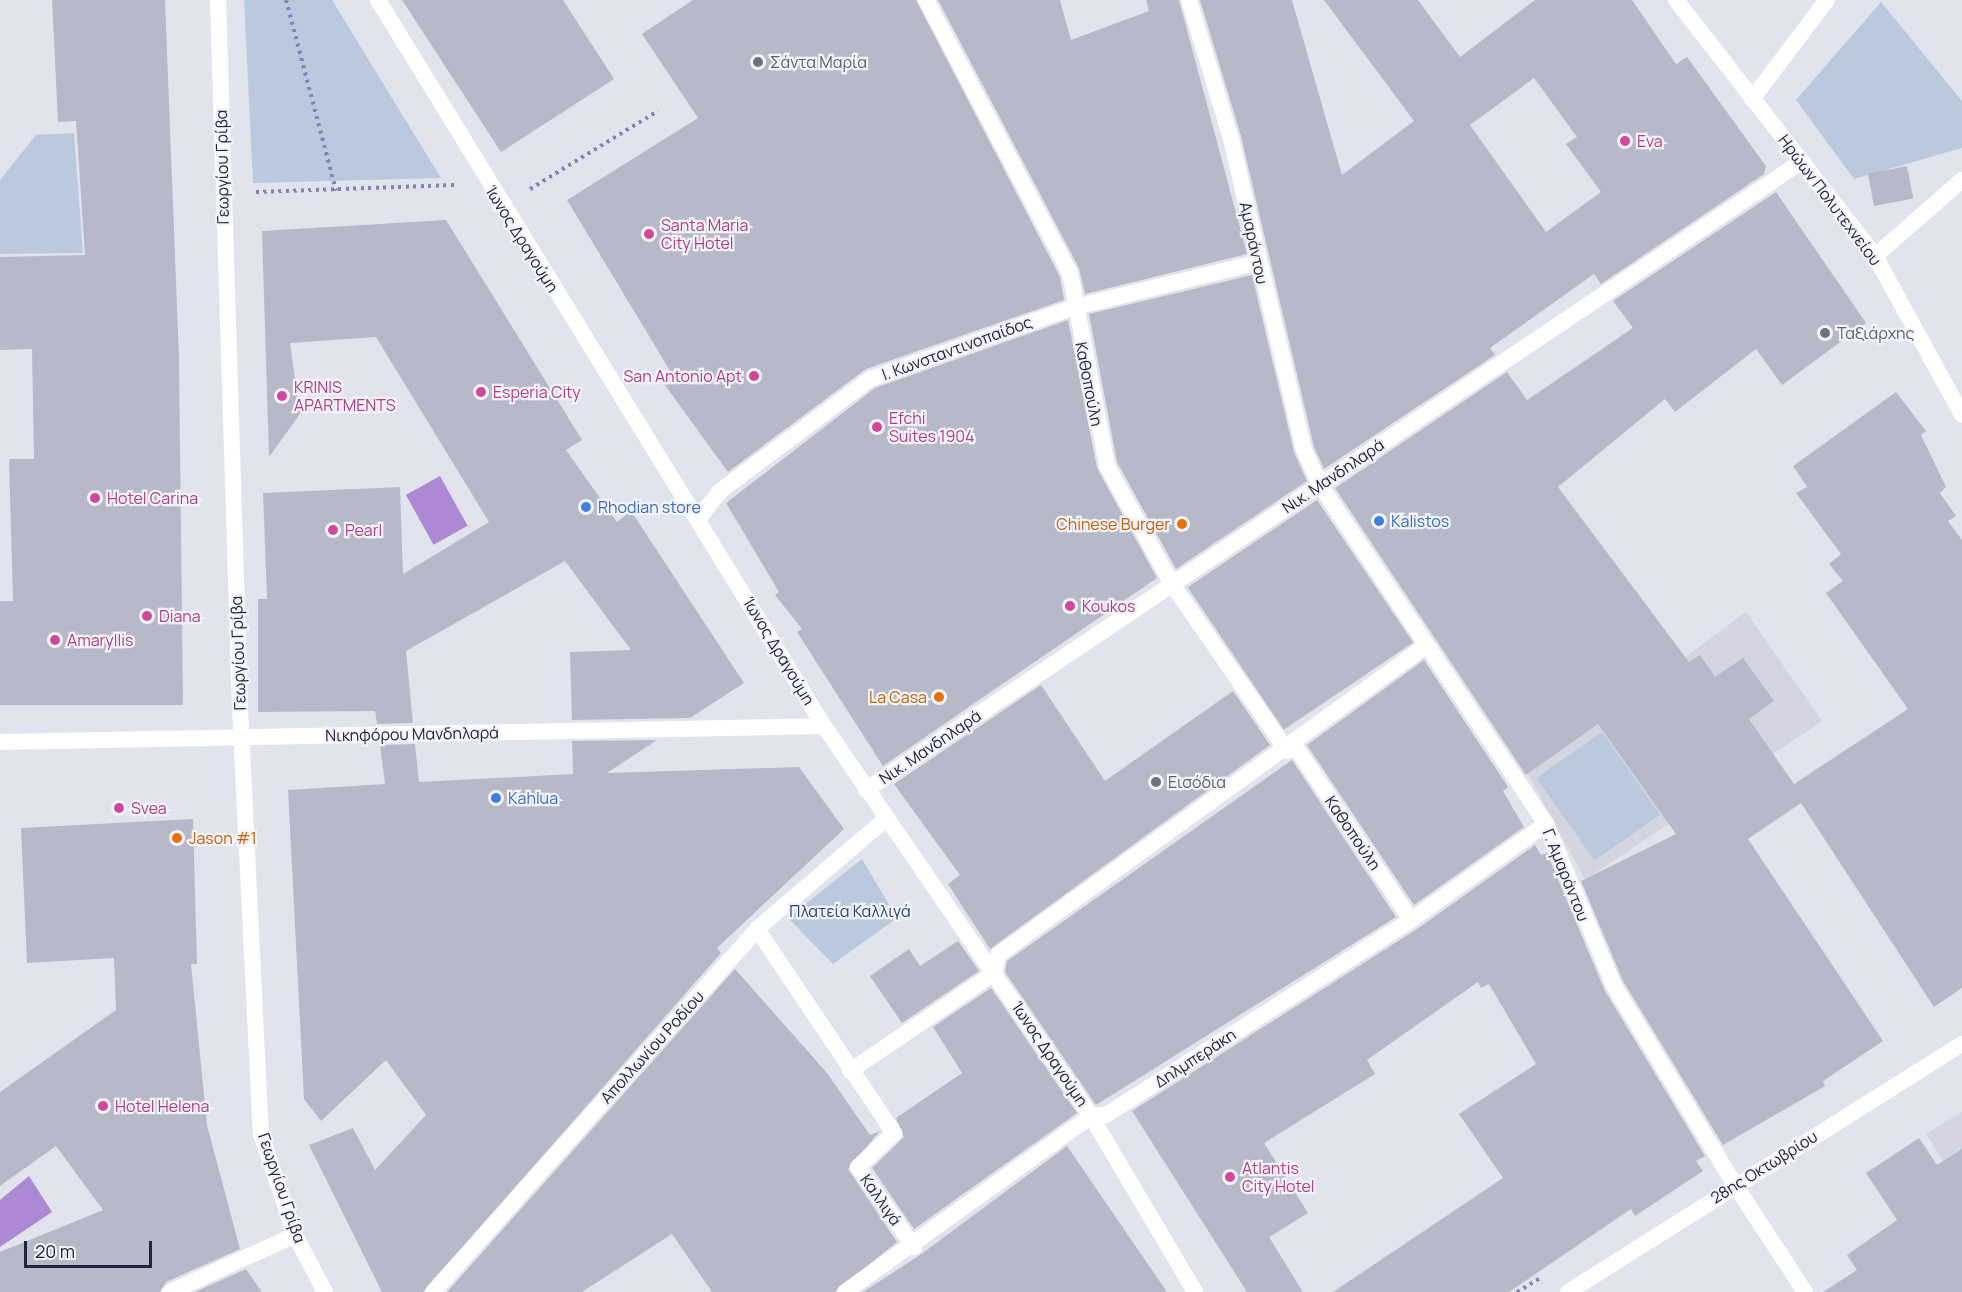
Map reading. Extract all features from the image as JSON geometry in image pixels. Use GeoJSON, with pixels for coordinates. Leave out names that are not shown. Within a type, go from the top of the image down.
{"type":"FeatureCollection","features":[{"type":"Feature","properties":{"kind":"street","name":"Γεωργίου Γρίβα"},"geometry":{"type":"LineString","coordinates":[[218,0],[222,192],[261,1134],[296,1235],[325,1292]]}},
{"type":"Feature","properties":{"kind":"street","name":"Ίωνος Δραγούμη"},"geometry":{"type":"LineString","coordinates":[[378,0],[486,183],[699,518],[824,726],[1091,1116],[1195,1292]]}},
{"type":"Feature","properties":{"kind":"street","name":"Καθοπούλη"},"geometry":{"type":"LineString","coordinates":[[926,0],[1070,273],[1107,466],[1172,584],[1291,748],[1411,920]]}},
{"type":"Feature","properties":{"kind":"street","name":"Αμαράντου"},"geometry":{"type":"LineString","coordinates":[[1189,0],[1231,139],[1279,359],[1304,450],[1320,485]]}},
{"type":"Feature","properties":{"kind":"street","name":"Ηρώων Πολυτεχνείου"},"geometry":{"type":"LineString","coordinates":[[1676,0],[1875,256],[1962,415]]}},
{"type":"Feature","properties":{"kind":"street"},"geometry":{"type":"LineString","coordinates":[[1752,99],[1827,0]]}},
{"type":"Feature","properties":{"kind":"street","name":"Νικ. Μανδηλαρά"},"geometry":{"type":"LineString","coordinates":[[866,790],[1801,162]]}},
{"type":"Feature","properties":{"kind":"street"},"geometry":{"type":"LineString","coordinates":[[1875,256],[1962,180]]}},
{"type":"Feature","properties":{"kind":"street","name":"Ι. Κωνσταντινοπαίδος"},"geometry":{"type":"LineString","coordinates":[[699,518],[719,492],[870,379],[1075,307],[1259,262]]}},
{"type":"Feature","properties":{"kind":"street","name":"Γ. Αμαράντου"},"geometry":{"type":"LineString","coordinates":[[1320,485],[1546,824],[1614,986],[1735,1185],[1805,1292]]}},
{"type":"Feature","properties":{"kind":"street"},"geometry":{"type":"LineString","coordinates":[[850,1071],[994,973],[998,955],[1291,748],[1427,645]]}},
{"type":"Feature","properties":{"kind":"street","name":"Νικηφόρου Μανδηλαρά"},"geometry":{"type":"LineString","coordinates":[[0,742],[824,726]]}},
{"type":"Feature","properties":{"kind":"street","name":"Απολλωνίου Ροδίου"},"geometry":{"type":"LineString","coordinates":[[433,1292],[757,929],[887,818]]}},
{"type":"Feature","properties":{"kind":"street","name":"Δηλμπεράκη"},"geometry":{"type":"LineString","coordinates":[[845,1292],[914,1247],[1091,1116],[1106,1115],[1411,920],[1546,824]]}},
{"type":"Feature","properties":{"kind":"street","name":"Καλλιγά"},"geometry":{"type":"LineString","coordinates":[[757,929],[850,1071],[894,1133],[858,1167],[914,1247]]}},
{"type":"Feature","properties":{"kind":"street","name":"28ης Οκτωβρίου"},"geometry":{"type":"LineString","coordinates":[[1568,1292],[1962,1044]]}},
{"type":"Feature","properties":{"kind":"street"},"geometry":{"type":"LineString","coordinates":[[170,1292],[296,1235]]}},
{"type":"Feature","properties":{"kind":"path"},"geometry":{"type":"LineString","coordinates":[[286,0],[336,191]]}},
{"type":"Feature","properties":{"kind":"path"},"geometry":{"type":"LineString","coordinates":[[526,191],[658,111]]}},
{"type":"Feature","properties":{"kind":"path"},"geometry":{"type":"LineString","coordinates":[[222,192],[336,191],[486,183]]}},
{"type":"Feature","properties":{"kind":"shaded area"},"geometry":{"type":"Polygon","coordinates":[[[440,476],[468,526],[434,545],[406,495],[440,476]]]}},
{"type":"Feature","properties":{"kind":"shaded area"},"geometry":{"type":"Polygon","coordinates":[[[1746,612],[1822,721],[1585,880],[1528,774],[1746,612]]]}},
{"type":"Feature","properties":{"kind":"shaded area"},"geometry":{"type":"Polygon","coordinates":[[[1962,1112],[1962,1191],[1926,1134],[1962,1112]]]}},
{"type":"Feature","properties":{"kind":"shaded area"},"geometry":{"type":"Polygon","coordinates":[[[29,1176],[52,1212],[0,1247],[0,1200],[29,1176]]]}},
{"type":"Feature","properties":{"kind":"green space"},"geometry":{"type":"Polygon","coordinates":[[[244,0],[332,0],[441,178],[253,183],[244,0]]]}},
{"type":"Feature","properties":{"kind":"green space"},"geometry":{"type":"Polygon","coordinates":[[[1881,2],[1962,101],[1962,148],[1854,179],[1796,100],[1881,2]]]}},
{"type":"Feature","properties":{"kind":"green space"},"geometry":{"type":"Polygon","coordinates":[[[74,133],[83,253],[0,254],[0,180],[36,135],[74,133]]]}},
{"type":"Feature","properties":{"kind":"green space"},"geometry":{"type":"Polygon","coordinates":[[[1602,732],[1660,815],[1594,861],[1536,778],[1602,732]]]}},
{"type":"Feature","properties":{"kind":"green space","name":"Πλατεία Καλλιγά"},"geometry":{"type":"Polygon","coordinates":[[[862,859],[897,918],[833,964],[788,918],[862,859]]]}},
{"type":"Feature","properties":{"kind":"building"},"geometry":{"type":"Polygon","coordinates":[[[52,0],[165,0],[179,358],[183,705],[0,705],[0,601],[13,601],[9,459],[34,459],[32,349],[0,350],[0,257],[85,255],[76,121],[58,122],[52,0]]]}},
{"type":"Feature","properties":{"kind":"building"},"geometry":{"type":"Polygon","coordinates":[[[402,0],[563,0],[614,79],[501,152],[402,0]]]}},
{"type":"Feature","properties":{"kind":"building"},"geometry":{"type":"Polygon","coordinates":[[[693,0],[916,0],[1060,277],[1064,300],[866,369],[728,472],[662,381],[672,374],[567,200],[698,118],[642,34],[693,0]]]}},
{"type":"Feature","properties":{"kind":"building"},"geometry":{"type":"Polygon","coordinates":[[[938,0],[1060,0],[1071,40],[1149,11],[1146,0],[1179,0],[1247,254],[1085,294],[1079,268],[938,0]]]}},
{"type":"Feature","properties":{"kind":"building"},"geometry":{"type":"Polygon","coordinates":[[[1200,0],[1292,0],[1342,175],[1414,121],[1324,0],[1418,0],[1460,57],[1535,0],[1632,0],[1676,64],[1687,57],[1766,166],[1764,174],[1601,284],[1594,274],[1490,348],[1495,355],[1324,469],[1314,447],[1241,136],[1200,0]],[[1534,78],[1470,125],[1546,232],[1601,192],[1566,144],[1577,137],[1534,78]]]}},
{"type":"Feature","properties":{"kind":"building"},"geometry":{"type":"Polygon","coordinates":[[[1907,166],[1913,198],[1874,206],[1868,174],[1907,166]]]}},
{"type":"Feature","properties":{"kind":"building"},"geometry":{"type":"Polygon","coordinates":[[[1776,192],[1866,323],[1782,385],[1756,349],[1675,412],[1665,399],[1558,487],[1689,662],[1700,655],[1715,677],[1743,658],[1774,701],[1749,719],[1794,784],[1908,709],[1826,593],[1843,581],[1829,564],[1841,554],[1796,493],[1807,487],[1793,466],[1896,392],[1926,431],[1921,435],[1946,487],[1940,493],[1956,516],[1948,521],[1962,540],[1962,988],[1934,1007],[1801,803],[1748,839],[1883,1041],[1823,1081],[1825,1086],[1723,1145],[1623,981],[1581,881],[1676,834],[1598,724],[1526,775],[1335,488],[1507,372],[1527,400],[1633,328],[1613,301],[1776,192]]]}},
{"type":"Feature","properties":{"kind":"building"},"geometry":{"type":"Polygon","coordinates":[[[446,220],[582,440],[566,450],[617,522],[631,511],[744,683],[690,718],[572,720],[570,652],[631,650],[565,561],[406,651],[413,723],[377,724],[375,711],[258,712],[258,599],[267,599],[263,493],[400,487],[403,574],[489,522],[376,337],[290,343],[300,414],[269,457],[262,231],[446,220]]]}},
{"type":"Feature","properties":{"kind":"building"},"geometry":{"type":"Polygon","coordinates":[[[1252,275],[1294,452],[1307,481],[1176,569],[1117,462],[1089,314],[1252,275]]]}},
{"type":"Feature","properties":{"kind":"building"},"geometry":{"type":"Polygon","coordinates":[[[1068,320],[1097,468],[1157,578],[883,766],[797,632],[802,629],[775,595],[779,592],[726,503],[875,388],[1068,320]]]}},
{"type":"Feature","properties":{"kind":"building"},"geometry":{"type":"Polygon","coordinates":[[[1317,500],[1413,643],[1284,730],[1188,587],[1317,500]]]}},
{"type":"Feature","properties":{"kind":"building"},"geometry":{"type":"Polygon","coordinates":[[[1424,660],[1508,787],[1503,791],[1524,827],[1414,905],[1307,745],[1424,660]]]}},
{"type":"Feature","properties":{"kind":"building"},"geometry":{"type":"Polygon","coordinates":[[[1041,685],[1105,781],[1233,691],[1270,745],[990,949],[948,884],[960,875],[894,784],[1041,685]]]}},
{"type":"Feature","properties":{"kind":"building"},"geometry":{"type":"Polygon","coordinates":[[[657,740],[607,773],[799,767],[844,829],[717,948],[721,953],[423,1292],[382,1292],[309,1145],[353,1128],[375,1170],[426,1115],[386,1060],[321,1121],[304,1099],[288,790],[385,784],[380,745],[415,744],[419,782],[573,774],[572,741],[657,740]]]}},
{"type":"Feature","properties":{"kind":"building"},"geometry":{"type":"Polygon","coordinates":[[[1292,760],[1396,917],[1096,1105],[1005,972],[1007,961],[1292,760]]]}},
{"type":"Feature","properties":{"kind":"building"},"geometry":{"type":"Polygon","coordinates":[[[193,819],[197,964],[191,964],[207,1125],[240,1249],[166,1282],[160,1292],[0,1292],[0,1252],[103,1210],[56,1146],[0,1186],[0,1092],[116,1010],[114,958],[27,963],[21,828],[193,819]]]}},
{"type":"Feature","properties":{"kind":"building"},"geometry":{"type":"Polygon","coordinates":[[[1535,845],[1541,855],[1547,853],[1605,991],[1705,1156],[1696,1161],[1703,1171],[1635,1216],[1631,1209],[1509,1292],[1333,1292],[1503,1178],[1459,1114],[1536,1064],[1489,984],[1481,988],[1478,982],[1367,1060],[1375,1074],[1264,1143],[1308,1213],[1269,1237],[1303,1292],[1247,1292],[1132,1111],[1417,929],[1535,845]]]}},
{"type":"Feature","properties":{"kind":"building"},"geometry":{"type":"Polygon","coordinates":[[[958,941],[979,971],[902,1023],[870,976],[909,949],[920,966],[958,941]]]}},
{"type":"Feature","properties":{"kind":"building"},"geometry":{"type":"Polygon","coordinates":[[[735,969],[827,1073],[870,1135],[880,1131],[848,1169],[897,1242],[835,1292],[712,1292],[672,1234],[582,1292],[447,1292],[735,969]]]}},
{"type":"Feature","properties":{"kind":"building"},"geometry":{"type":"Polygon","coordinates":[[[991,988],[1077,1113],[914,1229],[872,1168],[904,1137],[896,1118],[962,1073],[933,1027],[991,988]]]}},
{"type":"Feature","properties":{"kind":"building"},"geometry":{"type":"Polygon","coordinates":[[[1919,1138],[1937,1165],[1962,1149],[1962,1292],[1823,1292],[1857,1270],[1847,1255],[1897,1220],[1866,1173],[1919,1138]]]}},
{"type":"Feature","properties":{"kind":"building"},"geometry":{"type":"Polygon","coordinates":[[[1067,1146],[1167,1292],[863,1292],[920,1255],[1067,1146]]]}},
{"type":"Feature","properties":{"kind":"building"},"geometry":{"type":"Polygon","coordinates":[[[246,1269],[262,1292],[195,1292],[246,1269]]]}},
{"type":"Feature","properties":{"kind":"place","name":"Σάντα Μαρία"},"geometry":{"type":"Point","coordinates":[758,62]}},
{"type":"Feature","properties":{"kind":"place","name":"Eva"},"geometry":{"type":"Point","coordinates":[1625,141]}},
{"type":"Feature","properties":{"kind":"place","name":"Santa Maria City Hotel"},"geometry":{"type":"Point","coordinates":[649,234]}},
{"type":"Feature","properties":{"kind":"place","name":"Ταξιάρχης"},"geometry":{"type":"Point","coordinates":[1825,333]}},
{"type":"Feature","properties":{"kind":"place","name":"San Antonio Apt"},"geometry":{"type":"Point","coordinates":[754,376]}},
{"type":"Feature","properties":{"kind":"place","name":"Esperia City"},"geometry":{"type":"Point","coordinates":[481,392]}},
{"type":"Feature","properties":{"kind":"place","name":"KRINIS APARTMENTS"},"geometry":{"type":"Point","coordinates":[282,396]}},
{"type":"Feature","properties":{"kind":"place","name":"Efchi Suites 1904"},"geometry":{"type":"Point","coordinates":[877,427]}},
{"type":"Feature","properties":{"kind":"place","name":"Hotel Carina"},"geometry":{"type":"Point","coordinates":[95,498]}},
{"type":"Feature","properties":{"kind":"place","name":"Rhodian store"},"geometry":{"type":"Point","coordinates":[586,507]}},
{"type":"Feature","properties":{"kind":"place","name":"Kalistos"},"geometry":{"type":"Point","coordinates":[1379,521]}},
{"type":"Feature","properties":{"kind":"place","name":"Chinese Burger"},"geometry":{"type":"Point","coordinates":[1182,524]}},
{"type":"Feature","properties":{"kind":"place","name":"Pearl"},"geometry":{"type":"Point","coordinates":[333,530]}},
{"type":"Feature","properties":{"kind":"place","name":"Koukos"},"geometry":{"type":"Point","coordinates":[1070,606]}},
{"type":"Feature","properties":{"kind":"place","name":"Diana"},"geometry":{"type":"Point","coordinates":[147,616]}},
{"type":"Feature","properties":{"kind":"place","name":"Amaryllis"},"geometry":{"type":"Point","coordinates":[55,640]}},
{"type":"Feature","properties":{"kind":"place","name":"La Casa"},"geometry":{"type":"Point","coordinates":[939,697]}},
{"type":"Feature","properties":{"kind":"place","name":"Εισόδια"},"geometry":{"type":"Point","coordinates":[1156,782]}},
{"type":"Feature","properties":{"kind":"place","name":"Kahlua"},"geometry":{"type":"Point","coordinates":[496,798]}},
{"type":"Feature","properties":{"kind":"place","name":"Svea"},"geometry":{"type":"Point","coordinates":[119,808]}},
{"type":"Feature","properties":{"kind":"place","name":"Jason #1"},"geometry":{"type":"Point","coordinates":[177,838]}},
{"type":"Feature","properties":{"kind":"place","name":"Hotel Helena"},"geometry":{"type":"Point","coordinates":[103,1106]}},
{"type":"Feature","properties":{"kind":"place","name":"Atlantis City Hotel"},"geometry":{"type":"Point","coordinates":[1230,1177]}}]}
